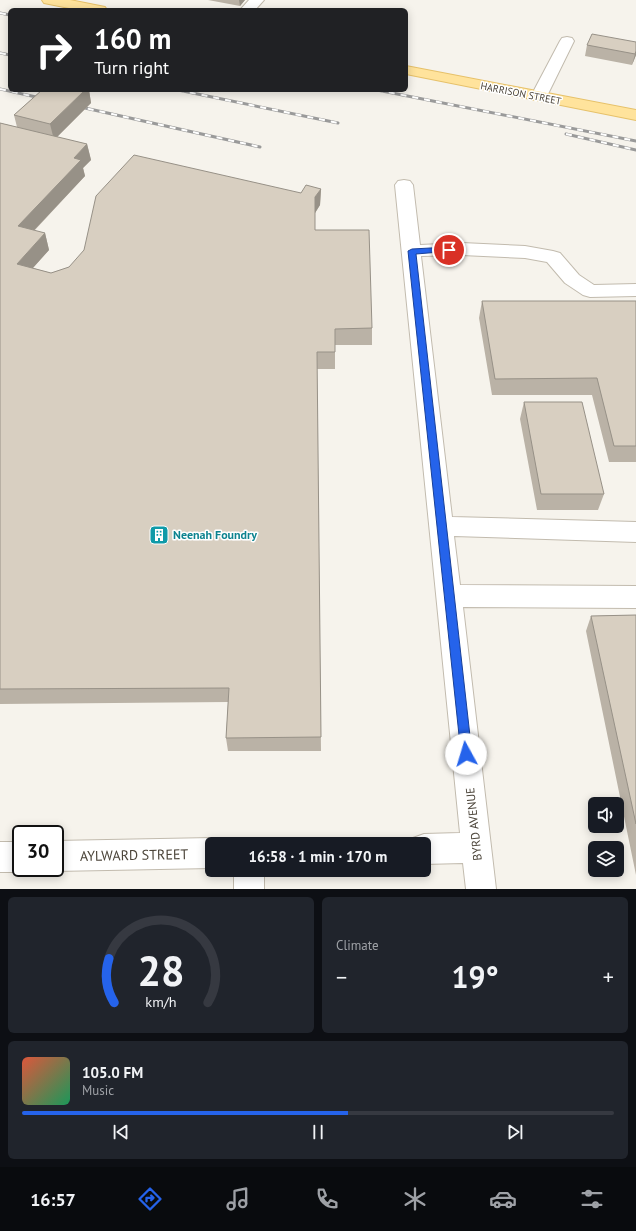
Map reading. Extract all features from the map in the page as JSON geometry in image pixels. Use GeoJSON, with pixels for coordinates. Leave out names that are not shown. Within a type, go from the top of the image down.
{"type":"FeatureCollection","features":[{"type":"Feature","properties":{"kind":"main road"},"geometry":{"type":"LineString","coordinates":[[49,0],[90,8]]}},
{"type":"Feature","properties":{"kind":"main road","name":"HARRISON STREET"},"geometry":{"type":"LineString","coordinates":[[408,70],[636,115]]}},
{"type":"Feature","properties":{"kind":"street"},"geometry":{"type":"LineString","coordinates":[[249,8],[258,0]]}},
{"type":"Feature","properties":{"kind":"street"},"geometry":{"type":"LineString","coordinates":[[539,96],[566,41]]}},
{"type":"Feature","properties":{"kind":"street","name":"BYRD AVENUE"},"geometry":{"type":"LineString","coordinates":[[404,186],[481,889]]}},
{"type":"Feature","properties":{"kind":"street"},"geometry":{"type":"LineString","coordinates":[[412,251],[462,249],[525,252],[553,257],[572,279],[590,291],[636,290]]}},
{"type":"Feature","properties":{"kind":"street"},"geometry":{"type":"LineString","coordinates":[[442,526],[636,532]]}},
{"type":"Feature","properties":{"kind":"street"},"geometry":{"type":"LineString","coordinates":[[449,596],[636,597]]}},
{"type":"Feature","properties":{"kind":"street"},"geometry":{"type":"LineString","coordinates":[[431,849],[477,848]]}},
{"type":"Feature","properties":{"kind":"street","name":"AYLWARD STREET"},"geometry":{"type":"LineString","coordinates":[[64,856],[205,853]]}},
{"type":"Feature","properties":{"kind":"street"},"geometry":{"type":"LineString","coordinates":[[0,857],[12,856]]}},
{"type":"Feature","properties":{"kind":"street"},"geometry":{"type":"LineString","coordinates":[[249,877],[249,889]]}},
{"type":"Feature","properties":{"kind":"building"},"geometry":{"type":"Polygon","coordinates":[[[592,34],[636,42],[635,54],[587,45],[592,34]]]}},
{"type":"Feature","properties":{"kind":"building"},"geometry":{"type":"Polygon","coordinates":[[[40,92],[83,92],[50,124],[14,115],[40,92]]]}},
{"type":"Feature","properties":{"kind":"building","name":"Neenah Foundry"},"geometry":{"type":"Polygon","coordinates":[[[0,123],[87,144],[74,158],[81,160],[18,226],[45,233],[17,264],[51,273],[69,267],[84,250],[96,196],[134,155],[301,193],[306,185],[321,189],[315,197],[315,230],[369,230],[372,328],[335,329],[335,352],[317,352],[321,737],[226,738],[229,688],[0,689],[0,123]]]}},
{"type":"Feature","properties":{"kind":"building"},"geometry":{"type":"Polygon","coordinates":[[[482,301],[636,301],[636,446],[614,446],[597,378],[495,379],[482,301]]]}},
{"type":"Feature","properties":{"kind":"building"},"geometry":{"type":"Polygon","coordinates":[[[524,402],[582,402],[604,494],[541,494],[524,402]]]}},
{"type":"Feature","properties":{"kind":"building"},"geometry":{"type":"Polygon","coordinates":[[[636,615],[636,824],[591,616],[636,615]]]}},
{"type":"Feature","properties":{"kind":"railway"},"geometry":{"type":"LineString","coordinates":[[0,13],[8,15]]}},
{"type":"Feature","properties":{"kind":"railway"},"geometry":{"type":"LineString","coordinates":[[0,53],[8,55]]}},
{"type":"Feature","properties":{"kind":"railway"},"geometry":{"type":"LineString","coordinates":[[0,89],[8,91]]}},
{"type":"Feature","properties":{"kind":"railway"},"geometry":{"type":"LineString","coordinates":[[14,92],[45,99]]}},
{"type":"Feature","properties":{"kind":"railway"},"geometry":{"type":"LineString","coordinates":[[188,92],[338,123]]}},
{"type":"Feature","properties":{"kind":"railway"},"geometry":{"type":"LineString","coordinates":[[387,92],[636,141]]}},
{"type":"Feature","properties":{"kind":"railway"},"geometry":{"type":"LineString","coordinates":[[76,106],[260,147]]}},
{"type":"Feature","properties":{"kind":"railway"},"geometry":{"type":"LineString","coordinates":[[566,134],[636,150]]}},
{"type":"Feature","properties":{"kind":"place","name":"Neenah Foundry"},"geometry":{"type":"Point","coordinates":[159,535]}},
{"type":"Feature","properties":{"kind":"route"},"geometry":{"type":"LineString","coordinates":[[449,250],[412,251],[466,754]]}}]}
